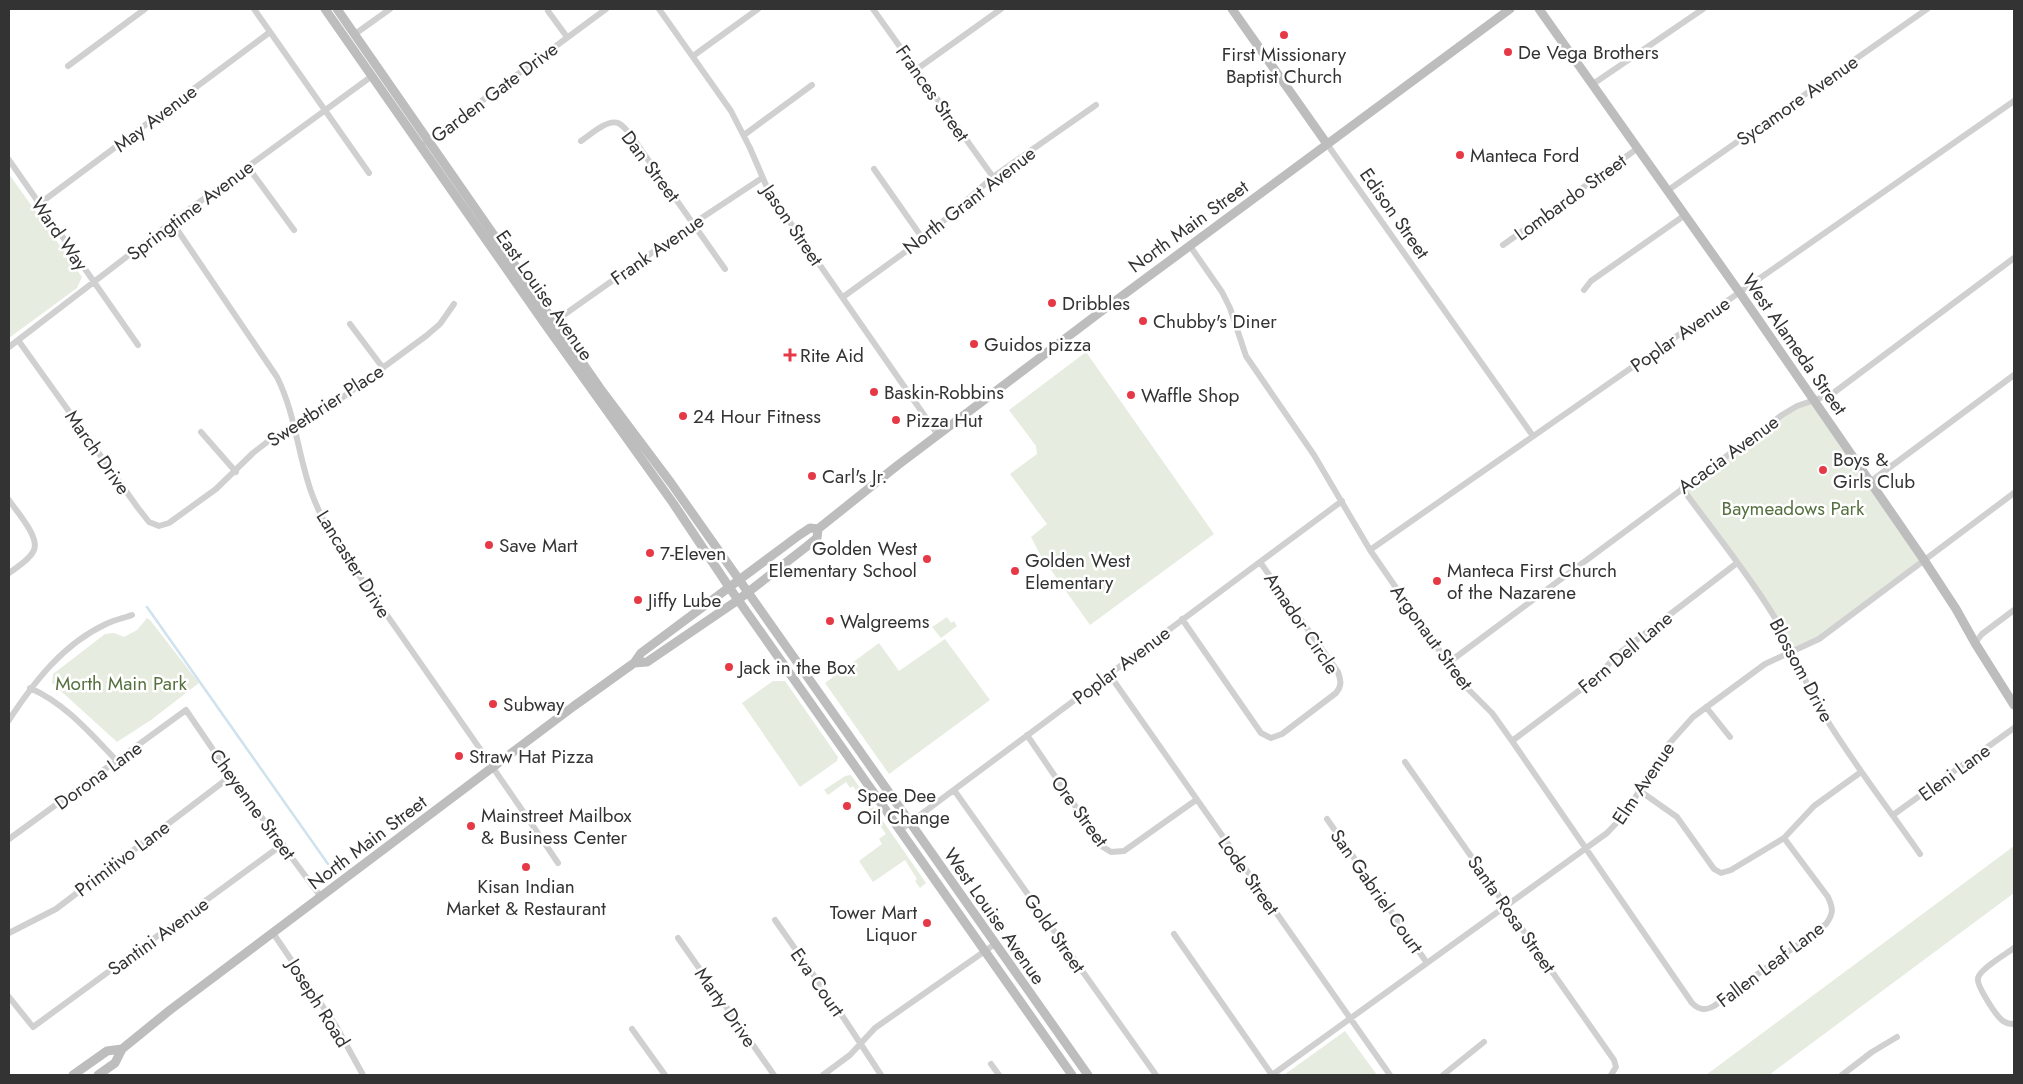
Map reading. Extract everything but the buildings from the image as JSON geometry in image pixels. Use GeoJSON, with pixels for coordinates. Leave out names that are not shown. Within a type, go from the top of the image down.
{"type":"FeatureCollection","features":[{"type":"Feature","properties":{"kind":"main road","name":"East Louise Avenue"},"geometry":{"type":"LineString","coordinates":[[325,9],[421,146],[551,325],[652,455],[740,580]]}},
{"type":"Feature","properties":{"kind":"main road","name":"East Louise Avenue"},"geometry":{"type":"LineString","coordinates":[[337,9],[429,140],[551,325],[738,600]]}},
{"type":"Feature","properties":{"kind":"main road","name":"Edison Street"},"geometry":{"type":"LineString","coordinates":[[1232,9],[1327,144]]}},
{"type":"Feature","properties":{"kind":"main road","name":"North Main Street"},"geometry":{"type":"LineString","coordinates":[[634,664],[647,662],[749,592],[806,547],[816,538],[818,529],[890,471],[1510,9]]}},
{"type":"Feature","properties":{"kind":"main road","name":"West Alameda Street"},"geometry":{"type":"LineString","coordinates":[[1539,9],[1740,293],[1924,560],[2014,705]]}},
{"type":"Feature","properties":{"kind":"main road","name":"North Main Street"},"geometry":{"type":"LineString","coordinates":[[98,1075],[116,1063],[122,1049],[568,710],[634,664],[641,653],[810,528],[818,529]]}},
{"type":"Feature","properties":{"kind":"main road","name":"West Louise Avenue"},"geometry":{"type":"LineString","coordinates":[[740,580],[1088,1075]]}},
{"type":"Feature","properties":{"kind":"main road","name":"West Louise Avenue"},"geometry":{"type":"LineString","coordinates":[[738,600],[1072,1075]]}},
{"type":"Feature","properties":{"kind":"main road","name":"North Main Street"},"geometry":{"type":"LineString","coordinates":[[73,1075],[107,1051],[122,1049]]}},
{"type":"Feature","properties":{"kind":"street"},"geometry":{"type":"LineString","coordinates":[[68,66],[145,9]]}},
{"type":"Feature","properties":{"kind":"street"},"geometry":{"type":"LineString","coordinates":[[254,9],[369,173]]}},
{"type":"Feature","properties":{"kind":"street"},"geometry":{"type":"LineString","coordinates":[[355,34],[390,9]]}},
{"type":"Feature","properties":{"kind":"street","name":"Garden Gate Drive"},"geometry":{"type":"LineString","coordinates":[[421,146],[606,9]]}},
{"type":"Feature","properties":{"kind":"street","name":"Jason Street"},"geometry":{"type":"LineString","coordinates":[[659,9],[731,111],[744,135],[769,192],[938,435]]}},
{"type":"Feature","properties":{"kind":"street"},"geometry":{"type":"LineString","coordinates":[[693,56],[758,9]]}},
{"type":"Feature","properties":{"kind":"street","name":"Frances Street"},"geometry":{"type":"LineString","coordinates":[[873,9],[993,177]]}},
{"type":"Feature","properties":{"kind":"street"},"geometry":{"type":"LineString","coordinates":[[917,69],[1001,9]]}},
{"type":"Feature","properties":{"kind":"street"},"geometry":{"type":"LineString","coordinates":[[1593,84],[1703,9]]}},
{"type":"Feature","properties":{"kind":"street","name":"Sycamore Avenue"},"geometry":{"type":"LineString","coordinates":[[1667,190],[1927,9]]}},
{"type":"Feature","properties":{"kind":"street","name":"Garden Gate Drive"},"geometry":{"type":"LineString","coordinates":[[548,11],[567,37]]}},
{"type":"Feature","properties":{"kind":"street","name":"May Avenue"},"geometry":{"type":"LineString","coordinates":[[39,204],[270,32]]}},
{"type":"Feature","properties":{"kind":"street","name":"Springtime Avenue"},"geometry":{"type":"LineString","coordinates":[[9,347],[172,222],[372,76]]}},
{"type":"Feature","properties":{"kind":"street"},"geometry":{"type":"LineString","coordinates":[[744,135],[812,85]]}},
{"type":"Feature","properties":{"kind":"street","name":"Poplar Avenue"},"geometry":{"type":"LineString","coordinates":[[1370,550],[2014,101]]}},
{"type":"Feature","properties":{"kind":"street","name":"North Grant Avenue"},"geometry":{"type":"LineString","coordinates":[[843,297],[923,239],[993,177],[1096,105]]}},
{"type":"Feature","properties":{"kind":"street","name":"Dan Street"},"geometry":{"type":"LineString","coordinates":[[581,141],[613,122],[621,125],[630,134],[725,269]]}},
{"type":"Feature","properties":{"kind":"street","name":"Edison Street"},"geometry":{"type":"LineString","coordinates":[[1327,144],[1533,436]]}},
{"type":"Feature","properties":{"kind":"street","name":"Lombardo Street"},"geometry":{"type":"LineString","coordinates":[[1503,245],[1638,148]]}},
{"type":"Feature","properties":{"kind":"street","name":"Ward Way"},"geometry":{"type":"LineString","coordinates":[[9,160],[138,345]]}},
{"type":"Feature","properties":{"kind":"street"},"geometry":{"type":"LineString","coordinates":[[248,166],[294,230]]}},
{"type":"Feature","properties":{"kind":"street"},"geometry":{"type":"LineString","coordinates":[[874,169],[923,239]]}},
{"type":"Feature","properties":{"kind":"street","name":"Frank Avenue"},"geometry":{"type":"LineString","coordinates":[[551,325],[694,223],[762,178]]}},
{"type":"Feature","properties":{"kind":"street"},"geometry":{"type":"LineString","coordinates":[[1584,290],[1591,281],[1685,215]]}},
{"type":"Feature","properties":{"kind":"street","name":"Lancaster Drive"},"geometry":{"type":"LineString","coordinates":[[172,222],[272,367],[285,392],[308,482],[320,515],[331,535],[494,767],[558,863]]}},
{"type":"Feature","properties":{"kind":"street","name":"Argonaut Street"},"geometry":{"type":"LineString","coordinates":[[1190,246],[1222,292],[1230,308],[1246,356],[1314,455],[1370,550],[1448,663],[1468,689],[1492,713],[1512,741],[1692,1003],[1702,1010]]}},
{"type":"Feature","properties":{"kind":"street","name":"Acacia Avenue"},"geometry":{"type":"LineString","coordinates":[[1448,663],[1782,415],[1797,406],[1832,394],[2014,258]]}},
{"type":"Feature","properties":{"kind":"street","name":"Sweetbrier Place"},"geometry":{"type":"LineString","coordinates":[[194,505],[216,489],[236,472],[253,453],[272,439],[328,408],[440,324],[454,304]]}},
{"type":"Feature","properties":{"kind":"street"},"geometry":{"type":"LineString","coordinates":[[350,324],[383,368]]}},
{"type":"Feature","properties":{"kind":"street","name":"March Drive"},"geometry":{"type":"LineString","coordinates":[[18,340],[149,522],[159,526],[169,523],[194,505]]}},
{"type":"Feature","properties":{"kind":"street"},"geometry":{"type":"LineString","coordinates":[[1870,482],[2014,375]]}},
{"type":"Feature","properties":{"kind":"street"},"geometry":{"type":"LineString","coordinates":[[201,432],[236,472]]}},
{"type":"Feature","properties":{"kind":"street","name":"Blossom Drive"},"geometry":{"type":"LineString","coordinates":[[1682,488],[1773,616],[1793,651],[1819,706],[1861,772],[1920,854]]}},
{"type":"Feature","properties":{"kind":"street","name":"Elm Avenue"},"geometry":{"type":"LineString","coordinates":[[1272,1075],[1351,1020],[1505,905],[1613,828],[1625,814],[1677,733],[1706,708],[1765,664],[1819,639],[2014,493]]}},
{"type":"Feature","properties":{"kind":"street"},"geometry":{"type":"LineString","coordinates":[[9,501],[33,535],[36,546],[34,552],[25,562],[9,573]]}},
{"type":"Feature","properties":{"kind":"street","name":"Poplar Avenue"},"geometry":{"type":"LineString","coordinates":[[900,830],[1342,501]]}},
{"type":"Feature","properties":{"kind":"street","name":"Amador Circle"},"geometry":{"type":"LineString","coordinates":[[1182,619],[1261,733],[1272,738],[1282,734],[1336,693],[1340,689],[1341,681],[1338,672],[1260,562]]}},
{"type":"Feature","properties":{"kind":"street","name":"Fern Dell Lane"},"geometry":{"type":"LineString","coordinates":[[1512,741],[1596,678],[1617,655],[1737,563]]}},
{"type":"Feature","properties":{"kind":"street"},"geometry":{"type":"LineString","coordinates":[[1975,642],[1982,634],[2014,610]]}},
{"type":"Feature","properties":{"kind":"street"},"geometry":{"type":"LineString","coordinates":[[9,720],[30,688],[53,662],[89,634],[106,624],[132,615]]}},
{"type":"Feature","properties":{"kind":"street","name":"Lode Street"},"geometry":{"type":"LineString","coordinates":[[1109,674],[1390,1075]]}},
{"type":"Feature","properties":{"kind":"street"},"geometry":{"type":"LineString","coordinates":[[30,688],[47,696],[77,719],[117,761]]}},
{"type":"Feature","properties":{"kind":"street"},"geometry":{"type":"LineString","coordinates":[[1706,708],[1730,737]]}},
{"type":"Feature","properties":{"kind":"street","name":"Dorona Lane"},"geometry":{"type":"LineString","coordinates":[[9,839],[186,710]]}},
{"type":"Feature","properties":{"kind":"street","name":"Cheyenne Street"},"geometry":{"type":"LineString","coordinates":[[186,710],[231,776],[321,897]]}},
{"type":"Feature","properties":{"kind":"street","name":"Eleni Lane"},"geometry":{"type":"LineString","coordinates":[[1893,815],[2014,728]]}},
{"type":"Feature","properties":{"kind":"street","name":"Ore Street"},"geometry":{"type":"LineString","coordinates":[[1027,735],[1103,847],[1111,852],[1124,852],[1196,800]]}},
{"type":"Feature","properties":{"kind":"street","name":"Santa Rosa Street"},"geometry":{"type":"LineString","coordinates":[[1406,762],[1614,1060],[1616,1067],[1611,1075]]}},
{"type":"Feature","properties":{"kind":"street"},"geometry":{"type":"LineString","coordinates":[[1640,791],[1677,817],[1712,866],[1721,873],[1725,873],[1784,838],[1814,806],[1861,772]]}},
{"type":"Feature","properties":{"kind":"street","name":"Primitivo Lane"},"geometry":{"type":"LineString","coordinates":[[9,933],[56,908],[231,776]]}},
{"type":"Feature","properties":{"kind":"street","name":"Gold Street"},"geometry":{"type":"LineString","coordinates":[[954,790],[1156,1075]]}},
{"type":"Feature","properties":{"kind":"street","name":"San Gabriel Court"},"geometry":{"type":"LineString","coordinates":[[1327,820],[1427,963]]}},
{"type":"Feature","properties":{"kind":"street","name":"Fallen Leaf Lane"},"geometry":{"type":"LineString","coordinates":[[1702,1010],[1714,1006],[1826,924],[1832,916],[1833,912],[1828,897],[1784,838]]}},
{"type":"Feature","properties":{"kind":"street","name":"Santini Avenue"},"geometry":{"type":"LineString","coordinates":[[9,997],[33,1027],[282,844]]}},
{"type":"Feature","properties":{"kind":"street","name":"Eva Court"},"geometry":{"type":"LineString","coordinates":[[775,920],[881,1075]]}},
{"type":"Feature","properties":{"kind":"street","name":"Joseph Road"},"geometry":{"type":"LineString","coordinates":[[273,933],[336,1026],[363,1075]]}},
{"type":"Feature","properties":{"kind":"street"},"geometry":{"type":"LineString","coordinates":[[1174,934],[1272,1075]]}},
{"type":"Feature","properties":{"kind":"street","name":"Marty Drive"},"geometry":{"type":"LineString","coordinates":[[678,938],[774,1075]]}},
{"type":"Feature","properties":{"kind":"street"},"geometry":{"type":"LineString","coordinates":[[823,1075],[850,1055],[875,1028],[995,944]]}},
{"type":"Feature","properties":{"kind":"street"},"geometry":{"type":"LineString","coordinates":[[2014,948],[1986,968],[1978,976],[1978,980],[1979,987],[1999,1017],[2004,1022],[2014,1024]]}},
{"type":"Feature","properties":{"kind":"street"},"geometry":{"type":"LineString","coordinates":[[632,1029],[665,1075]]}},
{"type":"Feature","properties":{"kind":"street"},"geometry":{"type":"LineString","coordinates":[[1842,1075],[1872,1052],[1897,1037]]}},
{"type":"Feature","properties":{"kind":"street"},"geometry":{"type":"LineString","coordinates":[[1442,1075],[1484,1042]]}},
{"type":"Feature","properties":{"kind":"street"},"geometry":{"type":"LineString","coordinates":[[991,1064],[999,1075]]}},
{"type":"Feature","properties":{"kind":"street"},"geometry":{"type":"LineString","coordinates":[[1852,1068],[1858,1075]]}},
{"type":"Feature","properties":{"kind":"green space"},"geometry":{"type":"Polygon","coordinates":[[[9,174],[82,277],[77,288],[9,338],[9,174]]]}},
{"type":"Feature","properties":{"kind":"green space"},"geometry":{"type":"Polygon","coordinates":[[[1086,352],[1214,534],[1090,625],[1041,556],[1031,537],[1047,524],[1010,474],[1037,454],[1036,446],[1009,410],[1086,352]]]}},
{"type":"Feature","properties":{"kind":"green space","name":"Baymeadows Park"},"geometry":{"type":"Polygon","coordinates":[[[1814,401],[1924,560],[1819,639],[1793,651],[1773,616],[1682,488],[1782,415],[1814,401]]]}},
{"type":"Feature","properties":{"kind":"green space"},"geometry":{"type":"Polygon","coordinates":[[[947,617],[951,623],[954,621],[957,626],[941,638],[932,627],[947,617]]]}},
{"type":"Feature","properties":{"kind":"green space","name":"Morth Main Park"},"geometry":{"type":"Polygon","coordinates":[[[147,618],[199,683],[151,720],[117,742],[52,683],[53,674],[105,634],[114,633],[124,637],[137,630],[147,618]]]}},
{"type":"Feature","properties":{"kind":"green space"},"geometry":{"type":"Polygon","coordinates":[[[945,639],[990,700],[889,774],[825,683],[879,643],[899,671],[945,639]]]}},
{"type":"Feature","properties":{"kind":"green space"},"geometry":{"type":"Polygon","coordinates":[[[773,681],[785,681],[838,757],[837,761],[800,787],[742,703],[773,681]]]}},
{"type":"Feature","properties":{"kind":"green space"},"geometry":{"type":"Polygon","coordinates":[[[851,775],[926,883],[920,888],[915,881],[917,879],[905,860],[873,882],[859,861],[882,844],[879,839],[886,834],[853,786],[850,788],[846,782],[828,795],[824,790],[845,776],[851,775]]]}},
{"type":"Feature","properties":{"kind":"green space"},"geometry":{"type":"Polygon","coordinates":[[[2014,846],[2014,893],[1769,1075],[1706,1075],[2014,846]]]}},
{"type":"Feature","properties":{"kind":"green space"},"geometry":{"type":"Polygon","coordinates":[[[1345,1031],[1377,1075],[1284,1075],[1345,1031]]]}},
{"type":"Feature","properties":{"kind":"waterway"},"geometry":{"type":"LineString","coordinates":[[147,607],[328,864]]}},
{"type":"Feature","properties":{"kind":"place","name":"First Missionary Baptist Church"},"geometry":{"type":"Point","coordinates":[1284,35]}},
{"type":"Feature","properties":{"kind":"place","name":"De Vega Brothers"},"geometry":{"type":"Point","coordinates":[1508,52]}},
{"type":"Feature","properties":{"kind":"place","name":"Manteca Ford"},"geometry":{"type":"Point","coordinates":[1460,155]}},
{"type":"Feature","properties":{"kind":"place","name":"Dribbles"},"geometry":{"type":"Point","coordinates":[1052,303]}},
{"type":"Feature","properties":{"kind":"place","name":"Chubby's Diner"},"geometry":{"type":"Point","coordinates":[1143,321]}},
{"type":"Feature","properties":{"kind":"place","name":"Guidos pizza"},"geometry":{"type":"Point","coordinates":[974,344]}},
{"type":"Feature","properties":{"kind":"place","name":"Rite Aid"},"geometry":{"type":"Point","coordinates":[790,355]}},
{"type":"Feature","properties":{"kind":"place","name":"Baskin-Robbins"},"geometry":{"type":"Point","coordinates":[874,392]}},
{"type":"Feature","properties":{"kind":"place","name":"Waffle Shop"},"geometry":{"type":"Point","coordinates":[1131,395]}},
{"type":"Feature","properties":{"kind":"place","name":"24 Hour Fitness"},"geometry":{"type":"Point","coordinates":[683,416]}},
{"type":"Feature","properties":{"kind":"place","name":"Pizza Hut"},"geometry":{"type":"Point","coordinates":[896,420]}},
{"type":"Feature","properties":{"kind":"place","name":"Boys & Girls Club"},"geometry":{"type":"Point","coordinates":[1823,470]}},
{"type":"Feature","properties":{"kind":"place","name":"Carl's Jr."},"geometry":{"type":"Point","coordinates":[812,476]}},
{"type":"Feature","properties":{"kind":"place","name":"Save Mart"},"geometry":{"type":"Point","coordinates":[489,545]}},
{"type":"Feature","properties":{"kind":"place","name":"7-Eleven"},"geometry":{"type":"Point","coordinates":[650,553]}},
{"type":"Feature","properties":{"kind":"place","name":"Golden West Elementary School"},"geometry":{"type":"Point","coordinates":[927,559]}},
{"type":"Feature","properties":{"kind":"place","name":"Golden West Elementary"},"geometry":{"type":"Point","coordinates":[1015,571]}},
{"type":"Feature","properties":{"kind":"place","name":"Manteca First Church of the Nazarene"},"geometry":{"type":"Point","coordinates":[1437,581]}},
{"type":"Feature","properties":{"kind":"place","name":"Jiffy Lube"},"geometry":{"type":"Point","coordinates":[638,600]}},
{"type":"Feature","properties":{"kind":"place","name":"Walgreems"},"geometry":{"type":"Point","coordinates":[830,621]}},
{"type":"Feature","properties":{"kind":"place","name":"Jack in the Box"},"geometry":{"type":"Point","coordinates":[729,667]}},
{"type":"Feature","properties":{"kind":"place","name":"Subway"},"geometry":{"type":"Point","coordinates":[493,704]}},
{"type":"Feature","properties":{"kind":"place","name":"Straw Hat Pizza"},"geometry":{"type":"Point","coordinates":[459,756]}},
{"type":"Feature","properties":{"kind":"place","name":"Spee Dee Oil Change"},"geometry":{"type":"Point","coordinates":[847,806]}},
{"type":"Feature","properties":{"kind":"place","name":"Mainstreet Mailbox & Business Center"},"geometry":{"type":"Point","coordinates":[471,826]}},
{"type":"Feature","properties":{"kind":"place","name":"Kisan Indian Market & Restaurant"},"geometry":{"type":"Point","coordinates":[526,867]}},
{"type":"Feature","properties":{"kind":"place","name":"Tower Mart Liquor"},"geometry":{"type":"Point","coordinates":[927,923]}}]}
